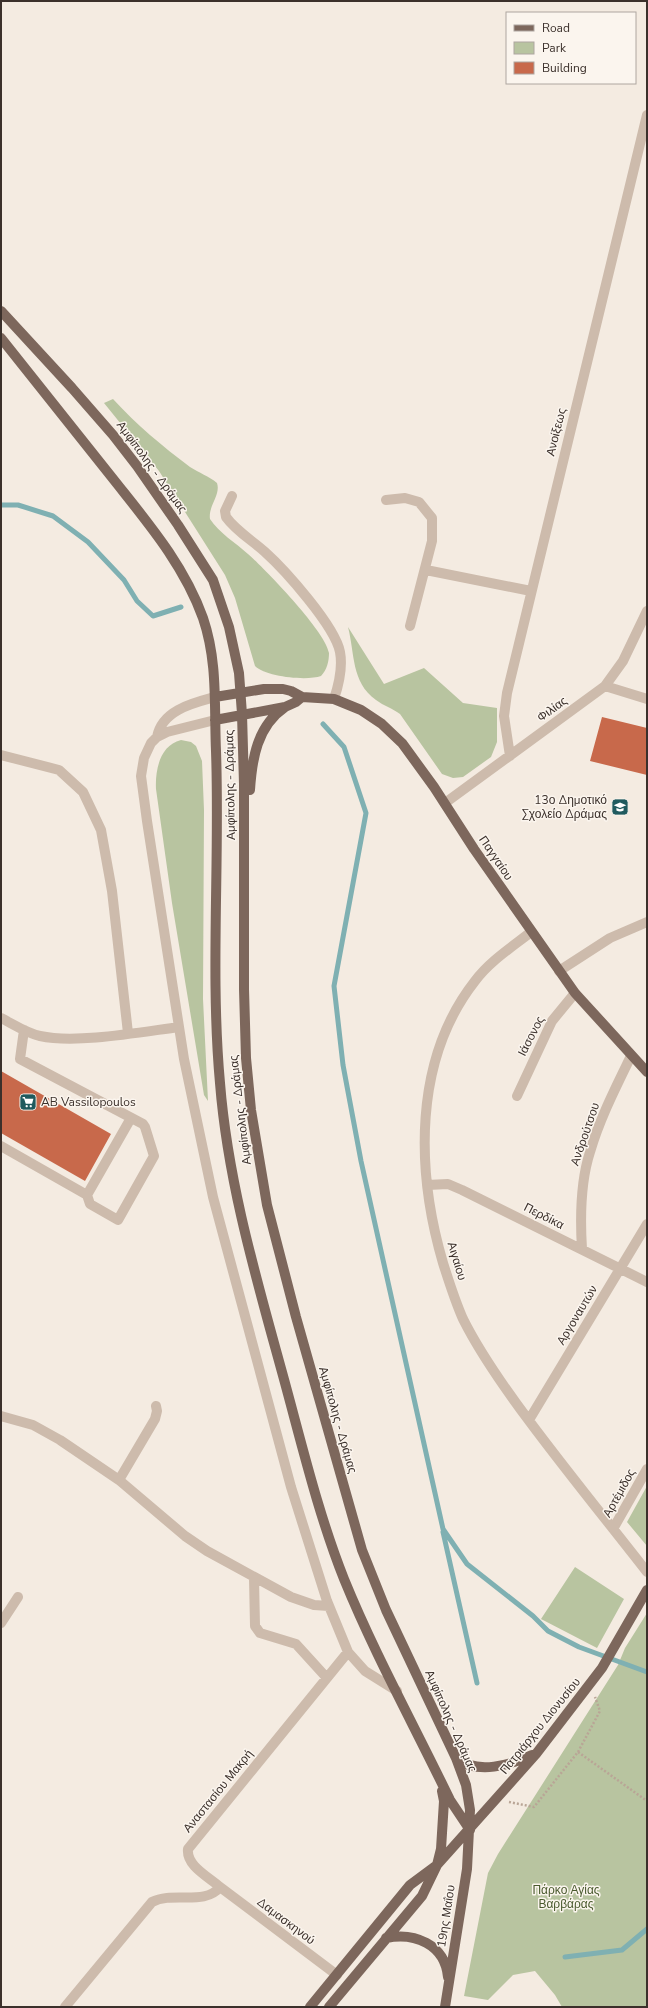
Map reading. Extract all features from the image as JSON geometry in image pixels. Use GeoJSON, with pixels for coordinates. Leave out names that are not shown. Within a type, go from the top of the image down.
{"type":"FeatureCollection","features":[{"type":"Feature","properties":{"kind":"main road","name":"Αμφίπολης - Δράμας"},"geometry":{"type":"LineString","coordinates":[[1,311],[113,435],[178,525],[213,580],[223,610],[234,648],[241,692],[244,997],[247,1077],[255,1137],[267,1204],[296,1317],[362,1550],[386,1610],[456,1758],[466,1785],[470,1810],[470,1830]]}},
{"type":"Feature","properties":{"kind":"main road","name":"Αμφίπολης - Δράμας"},"geometry":{"type":"LineString","coordinates":[[1,338],[151,527],[175,560],[192,590],[201,612],[212,650],[215,697],[218,818],[217,1037],[223,1116],[230,1169],[267,1318],[324,1523],[346,1583],[397,1691],[450,1800],[470,1830]]}},
{"type":"Feature","properties":{"kind":"main road"},"geometry":{"type":"LineString","coordinates":[[215,697],[264,689],[283,689],[291,691],[302,697],[296,702],[285,707],[215,720]]}},
{"type":"Feature","properties":{"kind":"main road","name":"Παγγαίου"},"geometry":{"type":"LineString","coordinates":[[302,697],[334,700],[361,710],[382,724],[402,743],[531,932],[575,993],[647,1072]]}},
{"type":"Feature","properties":{"kind":"main road"},"geometry":{"type":"LineString","coordinates":[[244,876],[253,759],[263,731],[274,717],[285,707]]}},
{"type":"Feature","properties":{"kind":"main road","name":"Πατριάρχου Διονυσίου"},"geometry":{"type":"LineString","coordinates":[[310,2007],[410,1885],[437,1865],[470,1830],[536,1754],[602,1668],[647,1590]]}},
{"type":"Feature","properties":{"kind":"main road"},"geometry":{"type":"LineString","coordinates":[[456,1758],[468,1764],[494,1766],[516,1763],[536,1754]]}},
{"type":"Feature","properties":{"kind":"main road"},"geometry":{"type":"LineString","coordinates":[[437,1865],[441,1849],[444,1807],[439,1776]]}},
{"type":"Feature","properties":{"kind":"main road","name":"19ης Μαΐου"},"geometry":{"type":"LineString","coordinates":[[445,2007],[467,1869],[470,1830]]}},
{"type":"Feature","properties":{"kind":"main road","name":"Πατριάρχου Διονυσίου"},"geometry":{"type":"LineString","coordinates":[[329,2007],[422,1896],[437,1865]]}},
{"type":"Feature","properties":{"kind":"main road"},"geometry":{"type":"LineString","coordinates":[[386,1938],[412,1936],[430,1945],[443,1960],[447,1972],[448,1985]]}},
{"type":"Feature","properties":{"kind":"street","name":"Ανοίξεως"},"geometry":{"type":"LineString","coordinates":[[510,756],[505,706],[531,591],[647,115]]}},
{"type":"Feature","properties":{"kind":"street"},"geometry":{"type":"LineString","coordinates":[[232,496],[225,511],[226,518],[292,579],[334,636],[340,653],[341,667],[338,687],[334,700]]}},
{"type":"Feature","properties":{"kind":"street"},"geometry":{"type":"LineString","coordinates":[[386,500],[405,498],[419,502],[432,518],[432,541],[426,570],[410,626]]}},
{"type":"Feature","properties":{"kind":"street"},"geometry":{"type":"LineString","coordinates":[[426,570],[531,591]]}},
{"type":"Feature","properties":{"kind":"street","name":"Φιλίας"},"geometry":{"type":"LineString","coordinates":[[444,803],[605,686],[623,661],[647,611]]}},
{"type":"Feature","properties":{"kind":"street"},"geometry":{"type":"LineString","coordinates":[[605,686],[647,699]]}},
{"type":"Feature","properties":{"kind":"street"},"geometry":{"type":"LineString","coordinates":[[215,697],[188,706],[168,716],[162,722],[157,737],[144,758],[142,787],[179,1027],[206,1168],[229,1260],[291,1486],[329,1606],[348,1652],[365,1671],[397,1691]]}},
{"type":"Feature","properties":{"kind":"street"},"geometry":{"type":"LineString","coordinates":[[157,737],[167,732],[215,720]]}},
{"type":"Feature","properties":{"kind":"street"},"geometry":{"type":"LineString","coordinates":[[1,755],[59,770],[83,792],[101,830],[112,890],[128,1033]]}},
{"type":"Feature","properties":{"kind":"street"},"geometry":{"type":"LineString","coordinates":[[559,971],[610,938],[647,922]]}},
{"type":"Feature","properties":{"kind":"street","name":"Αιγαίου"},"geometry":{"type":"LineString","coordinates":[[531,932],[494,962],[475,980],[448,1024],[434,1066],[427,1106],[425,1145],[427,1184],[434,1233],[459,1309],[480,1348],[529,1420],[647,1572]]}},
{"type":"Feature","properties":{"kind":"street","name":"Ιάσονος"},"geometry":{"type":"LineString","coordinates":[[517,1096],[552,1021],[575,993]]}},
{"type":"Feature","properties":{"kind":"street"},"geometry":{"type":"LineString","coordinates":[[1,1018],[39,1036],[55,1038],[128,1033],[179,1027]]}},
{"type":"Feature","properties":{"kind":"street"},"geometry":{"type":"LineString","coordinates":[[1,1146],[87,1195],[90,1204],[118,1220],[154,1156],[146,1127],[20,1059],[24,1030]]}},
{"type":"Feature","properties":{"kind":"street","name":"Ανδρούτσου"},"geometry":{"type":"LineString","coordinates":[[582,1249],[582,1189],[590,1152],[613,1094],[631,1056]]}},
{"type":"Feature","properties":{"kind":"street"},"geometry":{"type":"LineString","coordinates":[[87,1195],[131,1118]]}},
{"type":"Feature","properties":{"kind":"street","name":"Περδίκα"},"geometry":{"type":"LineString","coordinates":[[427,1184],[448,1184],[462,1190],[647,1282]]}},
{"type":"Feature","properties":{"kind":"street","name":"Αργοναυτών"},"geometry":{"type":"LineString","coordinates":[[529,1420],[647,1224]]}},
{"type":"Feature","properties":{"kind":"street"},"geometry":{"type":"LineString","coordinates":[[116,1478],[155,1419],[157,1411],[156,1406]]}},
{"type":"Feature","properties":{"kind":"street"},"geometry":{"type":"LineString","coordinates":[[1,1416],[33,1425],[46,1431],[116,1478],[194,1543],[254,1578],[298,1601],[314,1605],[329,1606]]}},
{"type":"Feature","properties":{"kind":"street","name":"Αρτέμιδος"},"geometry":{"type":"LineString","coordinates":[[614,1529],[647,1469]]}},
{"type":"Feature","properties":{"kind":"street"},"geometry":{"type":"LineString","coordinates":[[254,1578],[255,1626],[260,1633],[296,1644],[326,1677]]}},
{"type":"Feature","properties":{"kind":"street"},"geometry":{"type":"LineString","coordinates":[[1,1623],[18,1598]]}},
{"type":"Feature","properties":{"kind":"street","name":"Αναστασίου Μακρή"},"geometry":{"type":"LineString","coordinates":[[220,1887],[193,1864],[188,1855],[188,1849],[326,1677],[348,1652]]}},
{"type":"Feature","properties":{"kind":"street"},"geometry":{"type":"LineString","coordinates":[[65,2007],[152,1902],[167,1898],[208,1896],[216,1892],[220,1887]]}},
{"type":"Feature","properties":{"kind":"street","name":"Δαμασκηνού"},"geometry":{"type":"LineString","coordinates":[[220,1887],[337,1975]]}},
{"type":"Feature","properties":{"kind":"path"},"geometry":{"type":"LineString","coordinates":[[496,1800],[534,1808],[578,1752],[600,1711],[590,1685]]}},
{"type":"Feature","properties":{"kind":"path"},"geometry":{"type":"LineString","coordinates":[[578,1752],[647,1801]]}},
{"type":"Feature","properties":{"kind":"green space"},"geometry":{"type":"Polygon","coordinates":[[[113,399],[122,409],[170,451],[190,467],[211,478],[217,483],[218,487],[210,514],[210,519],[223,533],[268,573],[318,631],[329,653],[329,659],[325,671],[321,676],[306,678],[287,677],[268,673],[255,666],[235,598],[225,575],[159,471],[104,403],[113,399]]]}},
{"type":"Feature","properties":{"kind":"green space"},"geometry":{"type":"Polygon","coordinates":[[[348,627],[384,684],[424,668],[463,703],[497,708],[497,742],[491,757],[463,777],[453,778],[442,774],[400,714],[376,700],[362,685],[355,667],[348,627]]]}},
{"type":"Feature","properties":{"kind":"green space"},"geometry":{"type":"Polygon","coordinates":[[[181,740],[191,742],[196,746],[202,761],[204,810],[203,999],[208,1101],[204,1095],[172,903],[156,789],[160,759],[168,747],[181,740]]]}},
{"type":"Feature","properties":{"kind":"green space"},"geometry":{"type":"Polygon","coordinates":[[[647,1486],[647,1546],[627,1522],[647,1486]]]}},
{"type":"Feature","properties":{"kind":"green space"},"geometry":{"type":"Polygon","coordinates":[[[575,1567],[624,1599],[597,1648],[541,1619],[575,1567]]]}},
{"type":"Feature","properties":{"kind":"green space","name":"Πάρκο Αγίας Βαρβάρας"},"geometry":{"type":"Polygon","coordinates":[[[647,1613],[647,2007],[562,2007],[555,1995],[535,1971],[513,1975],[488,2000],[464,1996],[488,1873],[498,1854],[618,1665],[625,1648],[647,1613]]]}},
{"type":"Feature","properties":{"kind":"building"},"geometry":{"type":"Polygon","coordinates":[[[602,717],[647,728],[647,775],[590,761],[602,717]]]}},
{"type":"Feature","properties":{"kind":"building","name":"AB Vassilopoulos"},"geometry":{"type":"Polygon","coordinates":[[[1,1071],[111,1134],[85,1181],[1,1133],[1,1071]]]}},
{"type":"Feature","properties":{"kind":"waterway"},"geometry":{"type":"LineString","coordinates":[[1,505],[18,505],[53,516],[88,542],[124,580],[137,601],[153,616],[181,607]]}},
{"type":"Feature","properties":{"kind":"waterway"},"geometry":{"type":"LineString","coordinates":[[323,724],[344,747],[366,813],[334,986],[343,1065],[361,1161],[443,1529],[467,1564],[533,1616],[548,1631],[579,1647],[647,1672]]}},
{"type":"Feature","properties":{"kind":"waterway"},"geometry":{"type":"LineString","coordinates":[[443,1532],[477,1683]]}},
{"type":"Feature","properties":{"kind":"waterway"},"geometry":{"type":"LineString","coordinates":[[565,1957],[622,1950],[647,1929]]}},
{"type":"Feature","properties":{"kind":"place","name":"13ο Δημοτικό Σχολείο Δράμας"},"geometry":{"type":"Point","coordinates":[620,807]}},
{"type":"Feature","properties":{"kind":"place","name":"AB Vassilopoulos"},"geometry":{"type":"Point","coordinates":[28,1102]}}]}
